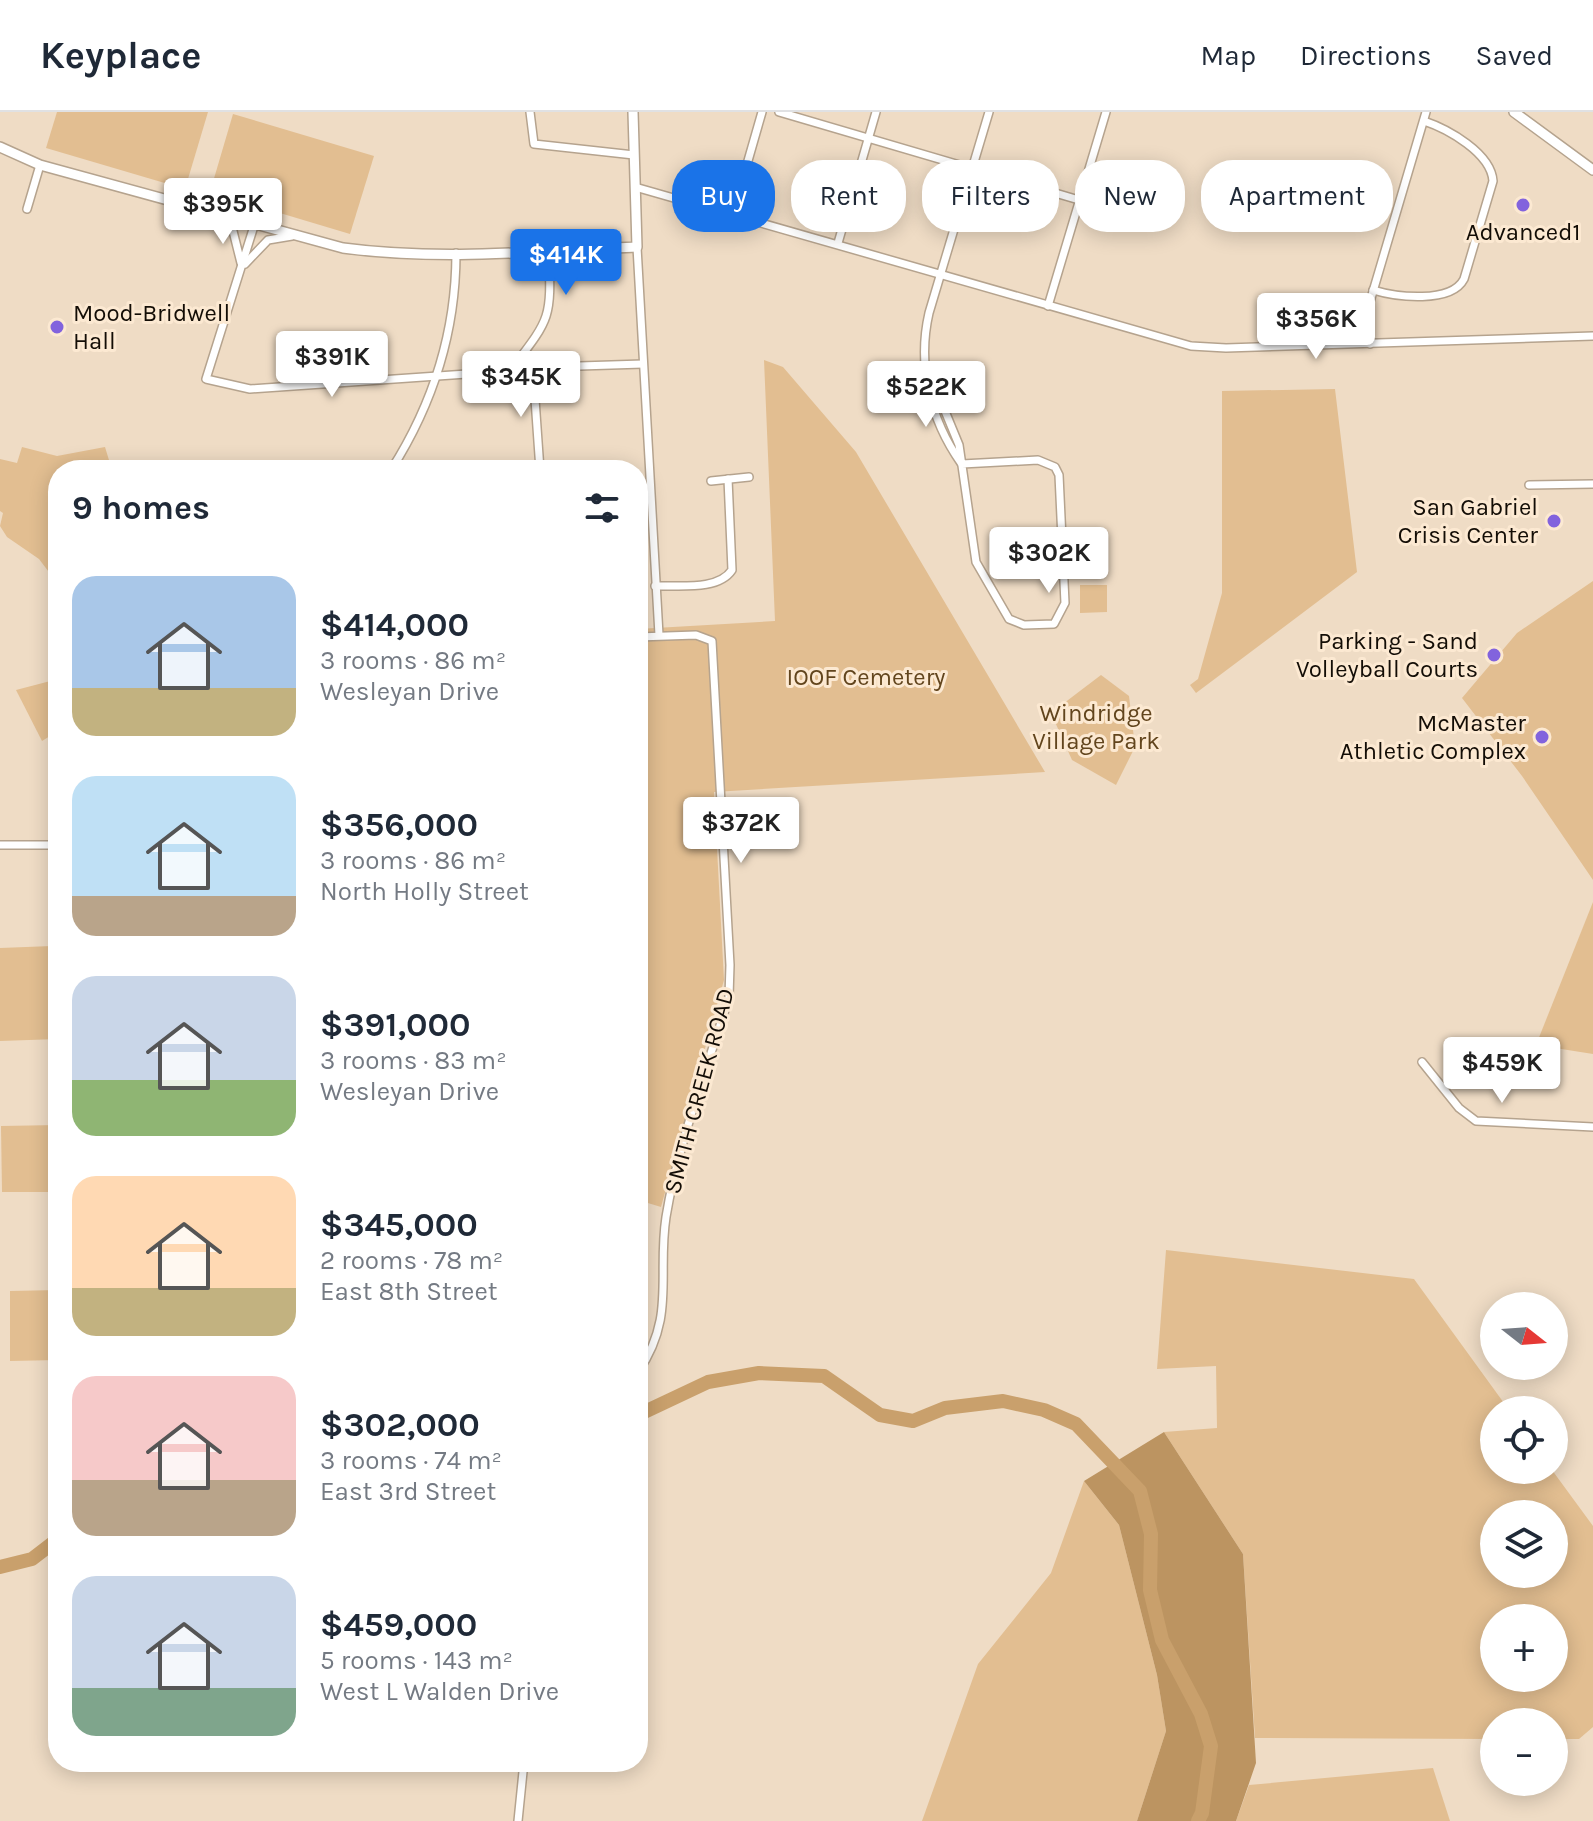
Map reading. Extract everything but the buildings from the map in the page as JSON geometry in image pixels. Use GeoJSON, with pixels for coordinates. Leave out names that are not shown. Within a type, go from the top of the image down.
{"type":"FeatureCollection","features":[{"type":"Feature","properties":{"kind":"street"},"geometry":{"type":"LineString","coordinates":[[530,112],[534,144],[634,155]]}},
{"type":"Feature","properties":{"kind":"street"},"geometry":{"type":"LineString","coordinates":[[633,112],[637,247],[659,635]]}},
{"type":"Feature","properties":{"kind":"street"},"geometry":{"type":"LineString","coordinates":[[748,160],[762,112]]}},
{"type":"Feature","properties":{"kind":"street"},"geometry":{"type":"LineString","coordinates":[[779,112],[940,160]]}},
{"type":"Feature","properties":{"kind":"street"},"geometry":{"type":"LineString","coordinates":[[838,243],[876,112]]}},
{"type":"Feature","properties":{"kind":"street"},"geometry":{"type":"LineString","coordinates":[[974,160],[989,112]]}},
{"type":"Feature","properties":{"kind":"street"},"geometry":{"type":"LineString","coordinates":[[1091,160],[1106,112]]}},
{"type":"Feature","properties":{"kind":"street"},"geometry":{"type":"LineString","coordinates":[[1370,344],[1369,305],[1426,112]]}},
{"type":"Feature","properties":{"kind":"street"},"geometry":{"type":"LineString","coordinates":[[1514,112],[1593,170]]}},
{"type":"Feature","properties":{"kind":"street"},"geometry":{"type":"LineString","coordinates":[[1373,290],[1391,296],[1448,293],[1457,289],[1464,279],[1493,181],[1492,170],[1487,160],[1438,126],[1424,121]]}},
{"type":"Feature","properties":{"kind":"street"},"geometry":{"type":"LineString","coordinates":[[0,147],[40,165],[219,217],[368,251],[456,253],[637,247]]}},
{"type":"Feature","properties":{"kind":"street"},"geometry":{"type":"LineString","coordinates":[[27,209],[40,165]]}},
{"type":"Feature","properties":{"kind":"street"},"geometry":{"type":"LineString","coordinates":[[635,187],[672,197]]}},
{"type":"Feature","properties":{"kind":"street"},"geometry":{"type":"LineString","coordinates":[[1048,306],[1075,214]]}},
{"type":"Feature","properties":{"kind":"street"},"geometry":{"type":"LineString","coordinates":[[219,217],[232,227],[239,246],[242,269]]}},
{"type":"Feature","properties":{"kind":"street"},"geometry":{"type":"LineString","coordinates":[[775,225],[1191,346],[1370,344],[1593,336]]}},
{"type":"Feature","properties":{"kind":"street"},"geometry":{"type":"LineString","coordinates":[[254,226],[206,379],[250,389],[510,371],[547,321],[551,309],[549,250]]}},
{"type":"Feature","properties":{"kind":"street"},"geometry":{"type":"LineString","coordinates":[[952,232],[924,338],[929,397],[951,449],[962,464],[976,562],[1015,624],[1054,624],[1065,603],[1059,475],[1055,467],[1038,460],[962,464]]}},
{"type":"Feature","properties":{"kind":"street"},"geometry":{"type":"LineString","coordinates":[[242,269],[253,252],[268,240],[292,236]]}},
{"type":"Feature","properties":{"kind":"street"},"geometry":{"type":"LineString","coordinates":[[396,460],[437,377],[455,304],[456,253]]}},
{"type":"Feature","properties":{"kind":"street"},"geometry":{"type":"LineString","coordinates":[[539,460],[534,385],[537,371],[548,367],[643,364]]}},
{"type":"Feature","properties":{"kind":"street"},"geometry":{"type":"LineString","coordinates":[[885,397],[899,388],[928,381]]}},
{"type":"Feature","properties":{"kind":"street"},"geometry":{"type":"LineString","coordinates":[[711,481],[749,477]]}},
{"type":"Feature","properties":{"kind":"street"},"geometry":{"type":"LineString","coordinates":[[655,586],[713,583],[726,579],[732,570],[728,479]]}},
{"type":"Feature","properties":{"kind":"street"},"geometry":{"type":"LineString","coordinates":[[1529,485],[1593,484]]}},
{"type":"Feature","properties":{"kind":"street","name":"SMITH CREEK ROAD"},"geometry":{"type":"LineString","coordinates":[[648,636],[702,635],[712,641],[714,648],[730,965],[729,997],[666,1218],[665,1296],[657,1336],[648,1353]]}},
{"type":"Feature","properties":{"kind":"street"},"geometry":{"type":"LineString","coordinates":[[0,845],[48,845]]}},
{"type":"Feature","properties":{"kind":"street"},"geometry":{"type":"LineString","coordinates":[[1422,1062],[1459,1108],[1476,1121],[1593,1127]]}},
{"type":"Feature","properties":{"kind":"street"},"geometry":{"type":"LineString","coordinates":[[518,1821],[523,1772]]}},
{"type":"Feature","properties":{"kind":"green space"},"geometry":{"type":"Polygon","coordinates":[[[57,112],[208,112],[185,189],[46,148],[57,112]]]}},
{"type":"Feature","properties":{"kind":"green space"},"geometry":{"type":"Polygon","coordinates":[[[233,114],[374,156],[350,234],[210,192],[233,114]]]}},
{"type":"Feature","properties":{"kind":"green space","name":"IOOF Cemetery"},"geometry":{"type":"Polygon","coordinates":[[[764,360],[783,367],[856,452],[1045,772],[714,792],[724,980],[661,1207],[648,1203],[648,628],[775,621],[764,360]]]}},
{"type":"Feature","properties":{"kind":"green space"},"geometry":{"type":"Polygon","coordinates":[[[1335,389],[1357,572],[1196,693],[1190,685],[1198,679],[1222,593],[1222,391],[1335,389]]]}},
{"type":"Feature","properties":{"kind":"green space"},"geometry":{"type":"Polygon","coordinates":[[[22,447],[57,456],[105,447],[109,460],[48,460],[48,571],[39,559],[7,537],[0,526],[3,513],[0,511],[0,459],[17,463],[22,447]]]}},
{"type":"Feature","properties":{"kind":"green space","name":"McMaster Athletic Complex"},"geometry":{"type":"Polygon","coordinates":[[[1593,581],[1593,880],[1522,776],[1462,698],[1517,633],[1593,581]]]}},
{"type":"Feature","properties":{"kind":"green space"},"geometry":{"type":"Polygon","coordinates":[[[1080,585],[1107,585],[1107,612],[1080,613],[1080,585]]]}},
{"type":"Feature","properties":{"kind":"green space","name":"Windridge Village Park"},"geometry":{"type":"Polygon","coordinates":[[[1101,675],[1129,696],[1135,747],[1116,785],[1072,760],[1051,713],[1101,675]]]}},
{"type":"Feature","properties":{"kind":"green space"},"geometry":{"type":"Polygon","coordinates":[[[48,682],[48,737],[42,741],[16,690],[48,682]]]}},
{"type":"Feature","properties":{"kind":"green space"},"geometry":{"type":"Polygon","coordinates":[[[1593,902],[1593,1054],[1536,1045],[1593,902]]]}},
{"type":"Feature","properties":{"kind":"green space"},"geometry":{"type":"Polygon","coordinates":[[[48,946],[48,1039],[0,1041],[0,948],[48,946]]]}},
{"type":"Feature","properties":{"kind":"green space"},"geometry":{"type":"Polygon","coordinates":[[[48,1125],[48,1192],[2,1192],[1,1126],[48,1125]]]}},
{"type":"Feature","properties":{"kind":"green space"},"geometry":{"type":"Polygon","coordinates":[[[1166,1250],[1414,1279],[1480,1370],[1480,1380],[1487,1380],[1499,1396],[1480,1396],[1480,1484],[1562,1484],[1593,1526],[1593,1727],[1579,1739],[1568,1739],[1568,1708],[1480,1708],[1480,1739],[1255,1738],[1243,1554],[1164,1432],[1217,1428],[1216,1366],[1157,1369],[1166,1250]]]}},
{"type":"Feature","properties":{"kind":"green space"},"geometry":{"type":"Polygon","coordinates":[[[48,1290],[48,1360],[10,1361],[10,1291],[48,1290]]]}},
{"type":"Feature","properties":{"kind":"green space"},"geometry":{"type":"Polygon","coordinates":[[[1084,1481],[1119,1525],[1157,1675],[1166,1731],[1137,1821],[922,1821],[978,1664],[1051,1573],[1084,1481]]]}},
{"type":"Feature","properties":{"kind":"green space"},"geometry":{"type":"Polygon","coordinates":[[[1433,1768],[1450,1821],[1236,1821],[1249,1785],[1433,1768]]]}},
{"type":"Feature","properties":{"kind":"shaded area"},"geometry":{"type":"Polygon","coordinates":[[[1164,1432],[1243,1554],[1256,1763],[1236,1821],[1137,1821],[1166,1731],[1157,1675],[1119,1525],[1084,1481],[1164,1432]]]}},
{"type":"Feature","properties":{"kind":"waterway"},"geometry":{"type":"LineString","coordinates":[[648,1410],[708,1382],[759,1373],[824,1376],[880,1415],[913,1421],[945,1408],[1003,1401],[1044,1410],[1076,1424],[1140,1491],[1151,1534],[1150,1590],[1162,1640],[1201,1714],[1211,1746],[1202,1813],[1198,1821]]}},
{"type":"Feature","properties":{"kind":"waterway"},"geometry":{"type":"LineString","coordinates":[[0,1567],[32,1559],[48,1547]]}},
{"type":"Feature","properties":{"kind":"place","name":"Advanced1"},"geometry":{"type":"Point","coordinates":[1523,205]}},
{"type":"Feature","properties":{"kind":"place","name":"Mood-Bridwell Hall"},"geometry":{"type":"Point","coordinates":[57,327]}},
{"type":"Feature","properties":{"kind":"place","name":"San Gabriel Crisis Center"},"geometry":{"type":"Point","coordinates":[1554,521]}},
{"type":"Feature","properties":{"kind":"place","name":"Parking - Sand Volleyball Courts"},"geometry":{"type":"Point","coordinates":[1494,655]}},
{"type":"Feature","properties":{"kind":"place","name":"McMaster Athletic Complex"},"geometry":{"type":"Point","coordinates":[1542,737]}}]}
